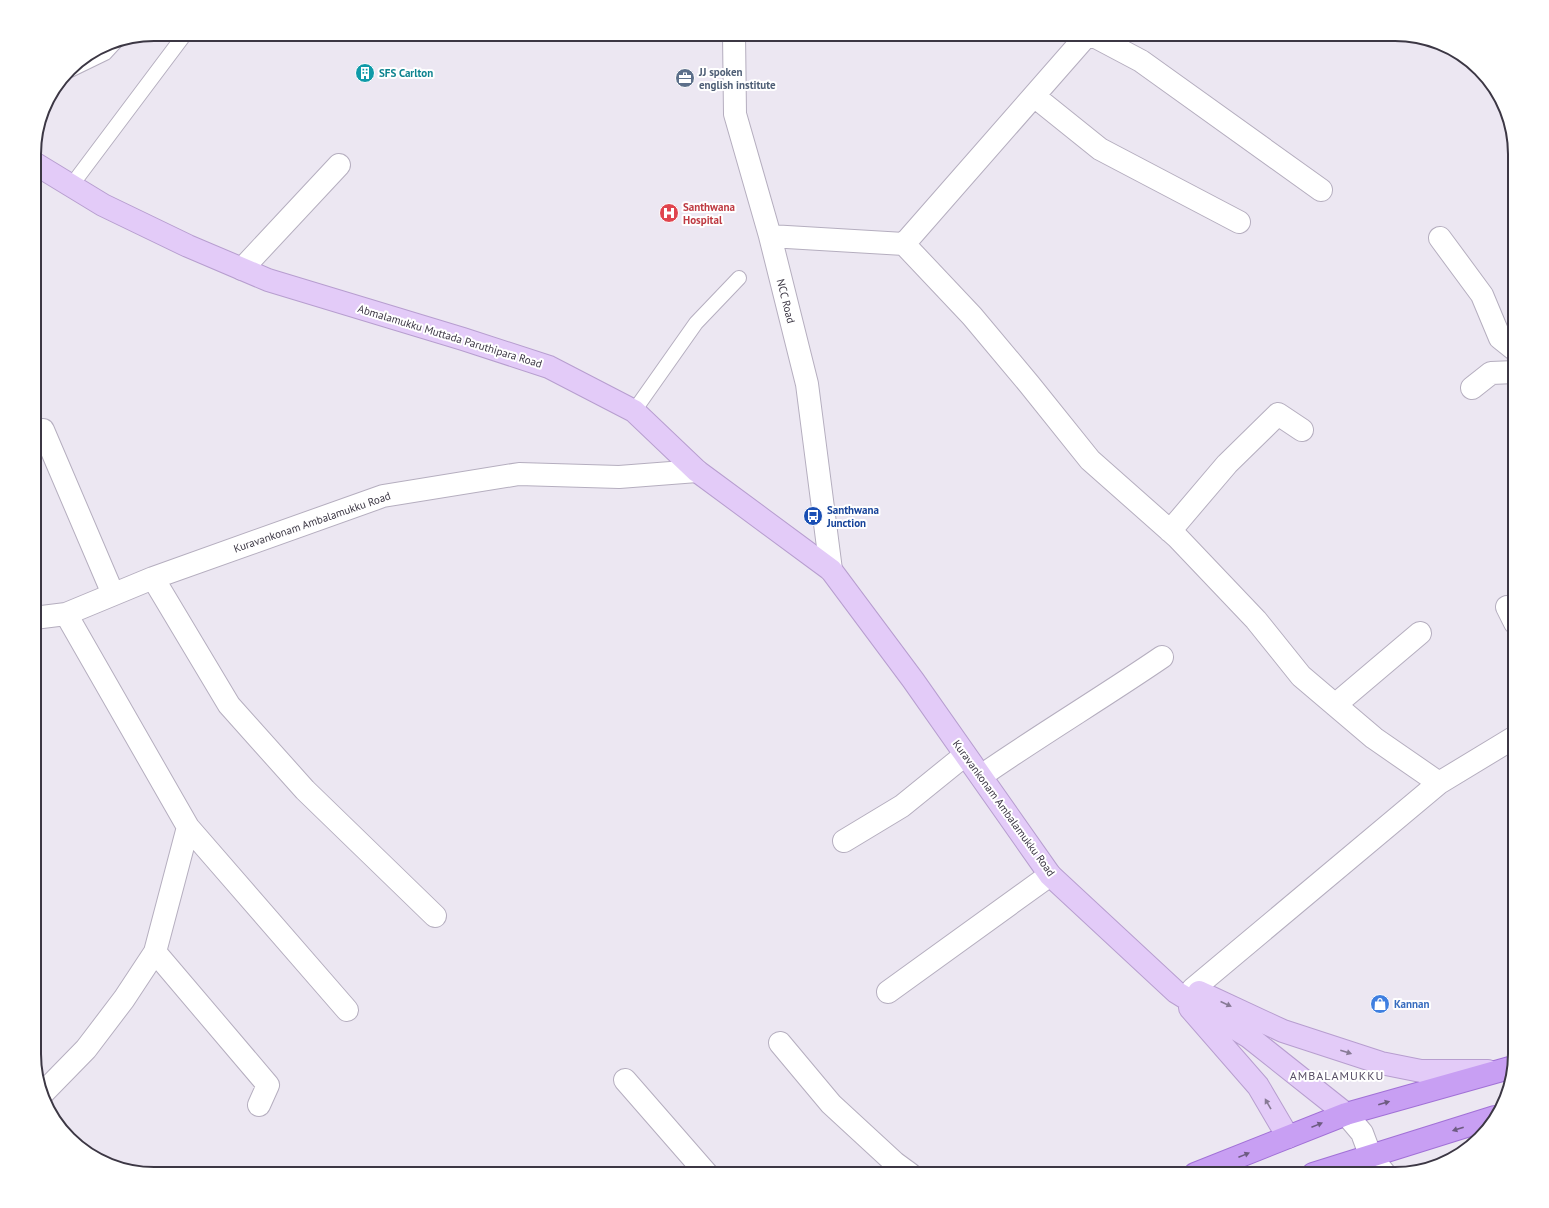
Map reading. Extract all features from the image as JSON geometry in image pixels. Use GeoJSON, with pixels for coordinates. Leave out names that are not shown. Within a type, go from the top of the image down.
{"type":"FeatureCollection","features":[{"type":"Feature","properties":{"kind":"main road","name":"Abmalamukku Muttada Paruthipara Road"},"geometry":{"type":"LineString","coordinates":[[41,167],[103,205],[268,280],[463,339],[549,367],[634,411],[697,471],[831,570]]}},
{"type":"Feature","properties":{"kind":"main road","name":"Kuravankonam Ambalamukku Road"},"geometry":{"type":"LineString","coordinates":[[831,570],[913,680],[1050,875],[1184,991],[1249,1037],[1346,1114]]}},
{"type":"Feature","properties":{"kind":"main road"},"geometry":{"type":"LineString","coordinates":[[1184,991],[1284,1031],[1381,1063],[1421,1071],[1503,1069]]}},
{"type":"Feature","properties":{"kind":"main road"},"geometry":{"type":"LineString","coordinates":[[1184,991],[1258,1086],[1288,1137]]}},
{"type":"Feature","properties":{"kind":"main road"},"geometry":{"type":"LineString","coordinates":[[1213,1167],[1346,1114],[1503,1069]]}},
{"type":"Feature","properties":{"kind":"main road"},"geometry":{"type":"LineString","coordinates":[[1337,1167],[1487,1119]]}},
{"type":"Feature","properties":{"kind":"street","name":"NCC Road"},"geometry":{"type":"LineString","coordinates":[[734,41],[736,114],[770,236],[807,384],[831,570]]}},
{"type":"Feature","properties":{"kind":"street"},"geometry":{"type":"LineString","coordinates":[[904,244],[1083,41]]}},
{"type":"Feature","properties":{"kind":"street"},"geometry":{"type":"LineString","coordinates":[[1102,41],[1141,62],[1321,190]]}},
{"type":"Feature","properties":{"kind":"street"},"geometry":{"type":"LineString","coordinates":[[1034,96],[1100,149],[1239,222]]}},
{"type":"Feature","properties":{"kind":"street"},"geometry":{"type":"LineString","coordinates":[[242,269],[339,165]]}},
{"type":"Feature","properties":{"kind":"street"},"geometry":{"type":"LineString","coordinates":[[770,236],[904,244],[972,316],[1090,460],[1170,531],[1256,620],[1301,676],[1374,738],[1439,783]]}},
{"type":"Feature","properties":{"kind":"street"},"geometry":{"type":"LineString","coordinates":[[1440,238],[1482,295],[1500,338],[1508,344]]}},
{"type":"Feature","properties":{"kind":"street"},"geometry":{"type":"LineString","coordinates":[[1472,388],[1491,373],[1508,372]]}},
{"type":"Feature","properties":{"kind":"street"},"geometry":{"type":"LineString","coordinates":[[1170,531],[1227,464],[1278,414],[1302,430]]}},
{"type":"Feature","properties":{"kind":"street"},"geometry":{"type":"LineString","coordinates":[[43,430],[113,594]]}},
{"type":"Feature","properties":{"kind":"street","name":"Kuravankonam Ambalamukku Road"},"geometry":{"type":"LineString","coordinates":[[41,617],[66,614],[153,578],[383,496],[519,474],[619,477],[697,471]]}},
{"type":"Feature","properties":{"kind":"street"},"geometry":{"type":"LineString","coordinates":[[153,578],[229,705],[305,790],[435,916]]}},
{"type":"Feature","properties":{"kind":"street"},"geometry":{"type":"LineString","coordinates":[[66,614],[188,827],[347,1010]]}},
{"type":"Feature","properties":{"kind":"street"},"geometry":{"type":"LineString","coordinates":[[1335,705],[1420,633]]}},
{"type":"Feature","properties":{"kind":"street"},"geometry":{"type":"LineString","coordinates":[[981,776],[1038,737],[1162,657]]}},
{"type":"Feature","properties":{"kind":"street"},"geometry":{"type":"LineString","coordinates":[[1184,991],[1439,783],[1508,741]]}},
{"type":"Feature","properties":{"kind":"street"},"geometry":{"type":"LineString","coordinates":[[844,841],[902,806],[965,755]]}},
{"type":"Feature","properties":{"kind":"street"},"geometry":{"type":"LineString","coordinates":[[47,1089],[86,1049],[124,999],[155,952],[188,827]]}},
{"type":"Feature","properties":{"kind":"street"},"geometry":{"type":"LineString","coordinates":[[888,992],[1050,875]]}},
{"type":"Feature","properties":{"kind":"street"},"geometry":{"type":"LineString","coordinates":[[155,952],[268,1085],[259,1106]]}},
{"type":"Feature","properties":{"kind":"street"},"geometry":{"type":"LineString","coordinates":[[780,1043],[831,1104],[900,1167]]}},
{"type":"Feature","properties":{"kind":"street"},"geometry":{"type":"LineString","coordinates":[[625,1080],[701,1167]]}},
{"type":"Feature","properties":{"kind":"street"},"geometry":{"type":"LineString","coordinates":[[1346,1114],[1362,1133],[1371,1157],[1379,1167]]}},
{"type":"Feature","properties":{"kind":"lane"},"geometry":{"type":"LineString","coordinates":[[71,186],[180,41]]}},
{"type":"Feature","properties":{"kind":"lane"},"geometry":{"type":"LineString","coordinates":[[92,59],[106,52]]}},
{"type":"Feature","properties":{"kind":"lane"},"geometry":{"type":"LineString","coordinates":[[634,411],[696,323],[738,278]]}},
{"type":"Feature","properties":{"kind":"place","name":"SFS Carlton"},"geometry":{"type":"Point","coordinates":[365,73]}},
{"type":"Feature","properties":{"kind":"place","name":"JJ spoken english institute"},"geometry":{"type":"Point","coordinates":[685,78]}},
{"type":"Feature","properties":{"kind":"place","name":"Santhwana Hospital"},"geometry":{"type":"Point","coordinates":[669,213]}},
{"type":"Feature","properties":{"kind":"place","name":"Santhwana Junction"},"geometry":{"type":"Point","coordinates":[813,516]}},
{"type":"Feature","properties":{"kind":"place","name":"Kannan"},"geometry":{"type":"Point","coordinates":[1380,1004]}},
{"type":"Feature","properties":{"kind":"district","name":"AMBALAMUKKU"},"geometry":{"type":"Point","coordinates":[1337,1075]}}]}
